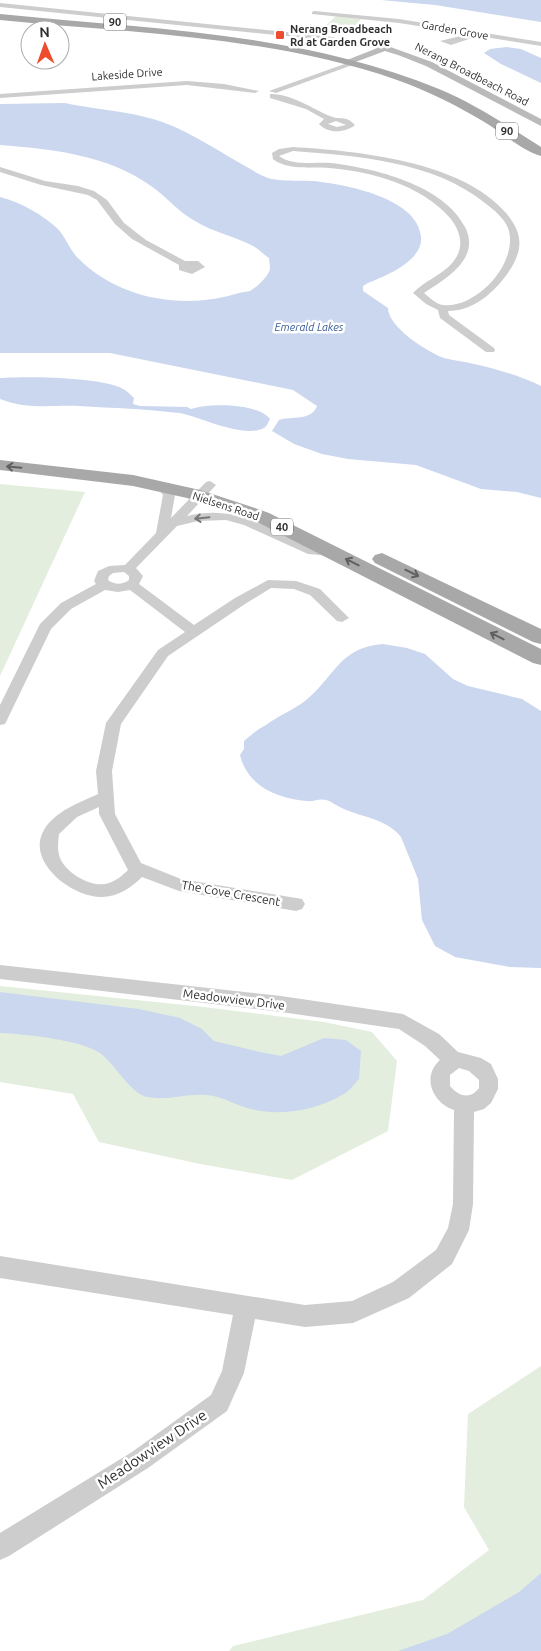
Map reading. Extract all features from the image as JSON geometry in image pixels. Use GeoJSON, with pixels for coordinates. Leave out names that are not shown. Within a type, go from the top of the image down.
{"type":"FeatureCollection","features":[{"type":"Feature","properties":{"kind":"main road","name":"90"},"geometry":{"type":"LineString","coordinates":[[3,7],[222,34],[333,56]]}},
{"type":"Feature","properties":{"kind":"main road","name":"90"},"geometry":{"type":"LineString","coordinates":[[0,16],[216,38],[363,60],[424,80],[456,93],[530,131]]}},
{"type":"Feature","properties":{"kind":"main road"},"geometry":{"type":"LineString","coordinates":[[333,56],[363,60]]}},
{"type":"Feature","properties":{"kind":"main road"},"geometry":{"type":"LineString","coordinates":[[333,56],[363,60]]}},
{"type":"Feature","properties":{"kind":"main road","name":"90"},"geometry":{"type":"LineString","coordinates":[[363,60],[448,97],[541,152]]}},
{"type":"Feature","properties":{"kind":"main road","name":"Nielsens Road"},"geometry":{"type":"LineString","coordinates":[[0,452],[127,468],[205,491],[262,517],[541,658]]}},
{"type":"Feature","properties":{"kind":"main road","name":"Nielsens Road"},"geometry":{"type":"LineString","coordinates":[[0,465],[103,475],[262,502],[541,637]]}},
{"type":"Feature","properties":{"kind":"street"},"geometry":{"type":"LineString","coordinates":[[3,7],[14,0]]}},
{"type":"Feature","properties":{"kind":"street","name":"Nerang Broadbeach Road"},"geometry":{"type":"LineString","coordinates":[[3,7],[346,40],[363,60],[429,64],[541,122]]}},
{"type":"Feature","properties":{"kind":"street","name":"Garden Grove"},"geometry":{"type":"LineString","coordinates":[[314,13],[405,22],[541,44]]}},
{"type":"Feature","properties":{"kind":"street"},"geometry":{"type":"LineString","coordinates":[[362,24],[368,18]]}},
{"type":"Feature","properties":{"kind":"street"},"geometry":{"type":"LineString","coordinates":[[346,40],[355,31]]}},
{"type":"Feature","properties":{"kind":"street"},"geometry":{"type":"LineString","coordinates":[[455,40],[478,34]]}},
{"type":"Feature","properties":{"kind":"street","name":"Lakeside Drive"},"geometry":{"type":"LineString","coordinates":[[0,96],[173,83],[214,84],[265,94],[363,60]]}},
{"type":"Feature","properties":{"kind":"street","name":"Lakeside Drive"},"geometry":{"type":"LineString","coordinates":[[316,76],[363,60]]}},
{"type":"Feature","properties":{"kind":"street"},"geometry":{"type":"LineString","coordinates":[[265,94],[319,112],[331,120],[324,122],[324,126],[344,132]]}},
{"type":"Feature","properties":{"kind":"street"},"geometry":{"type":"LineString","coordinates":[[293,149],[346,150],[447,178],[472,190],[490,202],[505,217],[513,231],[513,258],[499,280],[479,298],[461,307],[443,308],[433,305],[418,293],[458,266],[465,251],[462,227],[450,210],[425,194],[398,182],[333,166],[289,164],[277,159],[276,155],[282,151],[293,149]]}},
{"type":"Feature","properties":{"kind":"street"},"geometry":{"type":"LineString","coordinates":[[333,166],[346,150]]}},
{"type":"Feature","properties":{"kind":"street"},"geometry":{"type":"LineString","coordinates":[[0,169],[46,183],[81,189],[96,195],[103,200],[110,212],[131,234],[144,244],[184,264]]}},
{"type":"Feature","properties":{"kind":"street"},"geometry":{"type":"LineString","coordinates":[[443,308],[444,316],[490,350]]}},
{"type":"Feature","properties":{"kind":"street"},"geometry":{"type":"LineString","coordinates":[[162,486],[168,495],[162,534]]}},
{"type":"Feature","properties":{"kind":"street"},"geometry":{"type":"LineString","coordinates":[[128,569],[205,491]]}},
{"type":"Feature","properties":{"kind":"street"},"geometry":{"type":"LineString","coordinates":[[174,523],[198,517],[226,516],[248,522],[308,550],[331,552]]}},
{"type":"Feature","properties":{"kind":"street"},"geometry":{"type":"LineString","coordinates":[[0,720],[45,627],[66,606],[104,585],[115,588],[131,584],[135,581],[136,576],[128,569],[118,568],[104,572],[101,578],[104,585]]}},
{"type":"Feature","properties":{"kind":"street"},"geometry":{"type":"LineString","coordinates":[[131,584],[194,632]]}},
{"type":"Feature","properties":{"kind":"street"},"geometry":{"type":"LineString","coordinates":[[106,797],[71,813],[51,832],[50,853],[62,875],[88,889],[104,891],[127,882],[140,869],[135,867],[107,814],[106,797],[104,771],[114,723],[163,653],[268,584],[296,585],[315,592],[342,618]]}},
{"type":"Feature","properties":{"kind":"street","name":"The Cove Crescent"},"geometry":{"type":"LineString","coordinates":[[140,869],[179,885],[296,904]]}},
{"type":"Feature","properties":{"kind":"street","name":"Meadowview Drive"},"geometry":{"type":"LineString","coordinates":[[0,972],[281,1004],[403,1022],[432,1040],[454,1061]]}},
{"type":"Feature","properties":{"kind":"street"},"geometry":{"type":"LineString","coordinates":[[454,1061],[468,1061],[478,1065],[489,1077],[490,1089],[487,1096],[473,1104],[464,1104],[447,1097],[439,1082],[442,1070],[454,1061]]}},
{"type":"Feature","properties":{"kind":"street"},"geometry":{"type":"LineString","coordinates":[[0,1267],[305,1316],[352,1312],[401,1290],[444,1258],[458,1230],[463,1204],[464,1104]]}},
{"type":"Feature","properties":{"kind":"street","name":"Meadowview Drive"},"geometry":{"type":"LineString","coordinates":[[0,1548],[140,1460],[219,1403],[233,1373],[246,1307]]}},
{"type":"Feature","properties":{"kind":"green space"},"geometry":{"type":"Polygon","coordinates":[[[336,16],[361,19],[347,34],[318,33],[336,16]]]}},
{"type":"Feature","properties":{"kind":"green space"},"geometry":{"type":"Polygon","coordinates":[[[0,484],[85,492],[0,676],[0,484]]]}},
{"type":"Feature","properties":{"kind":"green space"},"geometry":{"type":"Polygon","coordinates":[[[0,986],[204,1007],[324,1022],[372,1032],[397,1061],[388,1131],[292,1180],[200,1164],[99,1142],[73,1094],[0,1082],[0,986]]]}},
{"type":"Feature","properties":{"kind":"green space"},"geometry":{"type":"Polygon","coordinates":[[[541,1366],[541,1651],[229,1651],[233,1646],[423,1600],[489,1550],[464,1507],[468,1414],[541,1366]]]}},
{"type":"Feature","properties":{"kind":"water"},"geometry":{"type":"Polygon","coordinates":[[[381,0],[541,0],[541,22],[435,5],[381,0]]]}},
{"type":"Feature","properties":{"kind":"water"},"geometry":{"type":"Polygon","coordinates":[[[507,47],[521,49],[541,58],[541,83],[501,64],[484,53],[490,49],[507,47]]]}},
{"type":"Feature","properties":{"kind":"water","name":"Emerald Lakes"},"geometry":{"type":"Polygon","coordinates":[[[65,103],[134,114],[161,122],[193,136],[268,178],[313,181],[360,190],[378,195],[407,212],[417,223],[421,236],[420,245],[416,253],[410,260],[393,272],[363,286],[363,291],[388,308],[394,323],[401,331],[419,345],[437,355],[500,371],[541,386],[541,498],[517,492],[481,489],[416,465],[348,459],[322,454],[294,444],[272,431],[279,420],[306,416],[311,414],[317,406],[293,390],[110,353],[0,353],[0,197],[32,210],[57,228],[76,256],[95,273],[114,284],[154,298],[175,301],[197,301],[250,291],[262,282],[270,269],[269,258],[256,248],[195,221],[151,186],[117,167],[79,155],[0,145],[0,104],[65,103]]]}},
{"type":"Feature","properties":{"kind":"water"},"geometry":{"type":"Polygon","coordinates":[[[43,377],[94,381],[123,389],[134,398],[133,404],[140,406],[187,407],[191,409],[221,405],[244,407],[264,414],[270,419],[264,428],[255,431],[245,431],[179,413],[79,406],[20,405],[0,399],[0,378],[43,377]]]}},
{"type":"Feature","properties":{"kind":"water"},"geometry":{"type":"Polygon","coordinates":[[[383,644],[407,648],[425,654],[453,679],[468,686],[522,699],[541,711],[541,968],[510,967],[455,957],[435,946],[422,920],[418,879],[401,837],[395,830],[379,821],[344,809],[328,800],[296,800],[275,794],[257,783],[244,766],[240,755],[244,749],[244,741],[260,728],[305,701],[347,657],[356,651],[383,644]]]}},
{"type":"Feature","properties":{"kind":"water"},"geometry":{"type":"Polygon","coordinates":[[[0,992],[139,1009],[180,1018],[202,1029],[214,1041],[281,1056],[324,1038],[346,1040],[361,1051],[359,1079],[347,1092],[331,1101],[296,1111],[259,1111],[207,1095],[147,1097],[135,1090],[106,1058],[91,1048],[52,1038],[0,1033],[0,992]]]}},
{"type":"Feature","properties":{"kind":"water"},"geometry":{"type":"Polygon","coordinates":[[[541,1573],[541,1651],[398,1651],[447,1634],[519,1592],[541,1573]]]}},
{"type":"Feature","properties":{"kind":"place","name":"Nerang Broadbeach Rd at Garden Grove"},"geometry":{"type":"Point","coordinates":[280,35]}}]}
